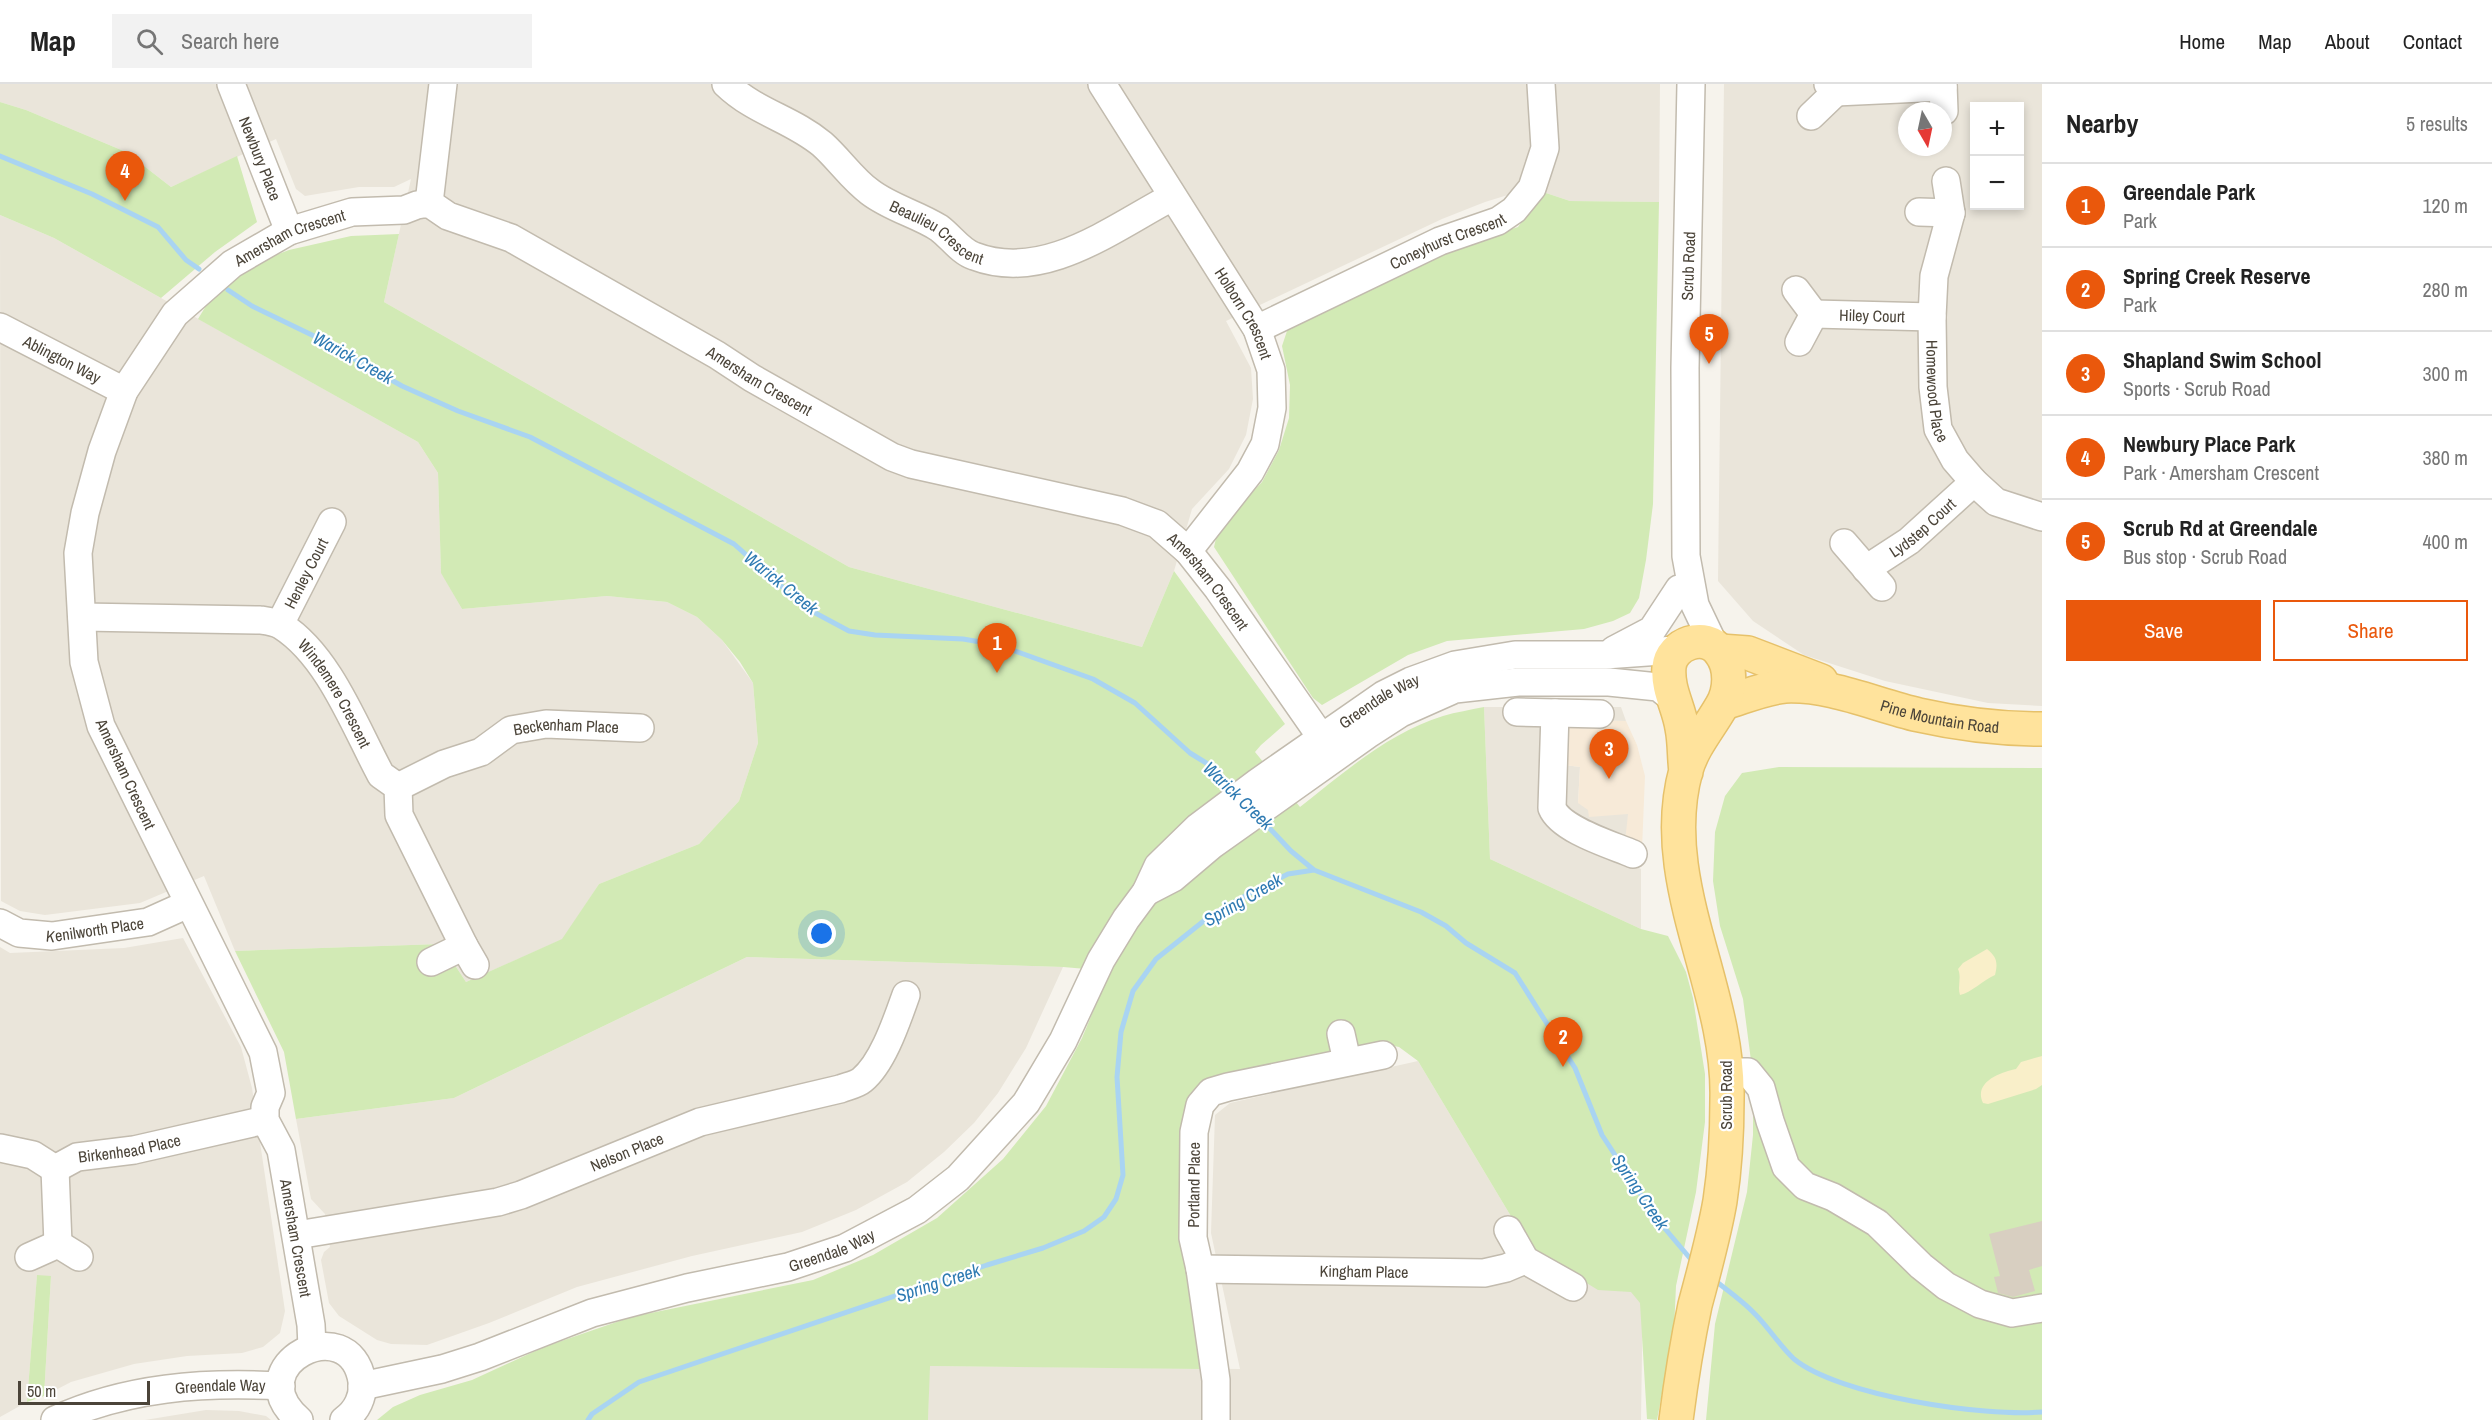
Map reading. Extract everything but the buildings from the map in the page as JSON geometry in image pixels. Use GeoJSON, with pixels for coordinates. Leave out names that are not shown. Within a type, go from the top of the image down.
{"type":"FeatureCollection","features":[{"type":"Feature","properties":{"kind":"main road"},"geometry":{"type":"LineString","coordinates":[[1701,642],[1717,649],[1728,670],[1728,687],[1721,708],[1701,721],[1694,722],[1674,705],[1669,664],[1678,649],[1701,642]]}},
{"type":"Feature","properties":{"kind":"main road","name":"Pine Mountain Road"},"geometry":{"type":"LineString","coordinates":[[1717,649],[1748,653],[1813,676],[1840,692]]}},
{"type":"Feature","properties":{"kind":"main road","name":"Pine Mountain Road"},"geometry":{"type":"LineString","coordinates":[[1721,708],[1768,689],[1786,686],[1840,692],[1918,715],[1969,725],[2042,729]]}},
{"type":"Feature","properties":{"kind":"main road","name":"Scrub Road"},"geometry":{"type":"LineString","coordinates":[[1674,705],[1683,729],[1686,772],[1681,810],[1680,861],[1688,907],[1715,1001],[1725,1052],[1726,1072],[1726,1140],[1720,1200],[1695,1307],[1676,1420]]}},
{"type":"Feature","properties":{"kind":"main road","name":"Scrub Road"},"geometry":{"type":"LineString","coordinates":[[1686,772],[1700,737],[1721,708]]}},
{"type":"Feature","properties":{"kind":"street","name":"Newbury Place"},"geometry":{"type":"LineString","coordinates":[[231,84],[289,231]]}},
{"type":"Feature","properties":{"kind":"street"},"geometry":{"type":"LineString","coordinates":[[429,203],[443,84]]}},
{"type":"Feature","properties":{"kind":"street","name":"Beaulieu Crescent"},"geometry":{"type":"LineString","coordinates":[[726,84],[741,99],[792,125],[822,144],[870,192],[940,229],[972,256],[1001,263],[1037,262],[1068,253],[1172,196]]}},
{"type":"Feature","properties":{"kind":"street","name":"Holborn Crescent"},"geometry":{"type":"LineString","coordinates":[[1102,84],[1257,329],[1271,370],[1272,408],[1265,444],[1250,472],[1188,550]]}},
{"type":"Feature","properties":{"kind":"street","name":"Coneyhurst Crescent"},"geometry":{"type":"LineString","coordinates":[[1257,329],[1440,241],[1498,221],[1514,210],[1532,189],[1545,148],[1541,84]]}},
{"type":"Feature","properties":{"kind":"street","name":"Scrub Road"},"geometry":{"type":"LineString","coordinates":[[1691,84],[1685,368],[1686,556],[1695,604],[1717,649]]}},
{"type":"Feature","properties":{"kind":"street"},"geometry":{"type":"LineString","coordinates":[[1811,116],[1832,88],[1943,94]]}},
{"type":"Feature","properties":{"kind":"street","name":"Homewood Place"},"geometry":{"type":"LineString","coordinates":[[1946,181],[1951,213],[1934,276],[1932,317],[1933,387],[1938,429],[1955,460],[1996,502],[2042,517]]}},
{"type":"Feature","properties":{"kind":"street","name":"Amersham Crescent"},"geometry":{"type":"LineString","coordinates":[[312,1347],[311,1325],[297,1236],[281,1150],[265,1120],[265,1107],[271,1093],[263,1052],[101,726],[84,662],[78,553],[102,451],[124,391],[175,314],[232,264],[289,231],[352,212],[404,210],[429,203],[456,219],[511,238],[892,457],[910,464],[1122,511],[1157,524],[1188,550],[1329,746]]}},
{"type":"Feature","properties":{"kind":"street"},"geometry":{"type":"LineString","coordinates":[[1919,212],[1951,213]]}},
{"type":"Feature","properties":{"kind":"street"},"geometry":{"type":"LineString","coordinates":[[1796,290],[1814,314],[1799,342]]}},
{"type":"Feature","properties":{"kind":"street","name":"Hiley Court"},"geometry":{"type":"LineString","coordinates":[[1814,314],[1932,317]]}},
{"type":"Feature","properties":{"kind":"street","name":"Ablington Way"},"geometry":{"type":"LineString","coordinates":[[0,327],[124,391]]}},
{"type":"Feature","properties":{"kind":"street","name":"Lydstep Court"},"geometry":{"type":"LineString","coordinates":[[1844,543],[1874,578],[1909,541],[1974,482]]}},
{"type":"Feature","properties":{"kind":"street","name":"Henley Court"},"geometry":{"type":"LineString","coordinates":[[280,624],[332,522]]}},
{"type":"Feature","properties":{"kind":"street","name":"Scrub Road"},"geometry":{"type":"LineString","coordinates":[[1678,649],[1679,589],[1686,556]]}},
{"type":"Feature","properties":{"kind":"street"},"geometry":{"type":"LineString","coordinates":[[1605,654],[1652,630],[1679,589]]}},
{"type":"Feature","properties":{"kind":"street"},"geometry":{"type":"LineString","coordinates":[[82,617],[260,620],[280,624]]}},
{"type":"Feature","properties":{"kind":"street","name":"Windemere Crescent"},"geometry":{"type":"LineString","coordinates":[[280,624],[323,665],[381,775],[398,787]]}},
{"type":"Feature","properties":{"kind":"street","name":"Greendale Way"},"geometry":{"type":"LineString","coordinates":[[362,1386],[442,1369],[480,1357],[592,1313],[687,1288],[788,1267],[845,1248],[917,1210],[958,1178],[1026,1103],[1063,1041],[1105,952],[1146,892],[1158,866],[1205,836],[1329,746],[1383,695],[1411,681],[1455,665],[1515,655],[1605,654],[1678,649]]}},
{"type":"Feature","properties":{"kind":"street","name":"Greendale Way"},"geometry":{"type":"LineString","coordinates":[[1329,746],[1455,689],[1518,682],[1609,682],[1658,687],[1674,705]]}},
{"type":"Feature","properties":{"kind":"street"},"geometry":{"type":"LineString","coordinates":[[1517,712],[1600,714]]}},
{"type":"Feature","properties":{"kind":"street"},"geometry":{"type":"LineString","coordinates":[[1555,713],[1552,808],[1556,816],[1567,825],[1633,854]]}},
{"type":"Feature","properties":{"kind":"street","name":"Beckenham Place"},"geometry":{"type":"LineString","coordinates":[[398,787],[444,764],[481,752],[511,730],[546,724],[640,728]]}},
{"type":"Feature","properties":{"kind":"street"},"geometry":{"type":"LineString","coordinates":[[398,787],[399,815],[470,955],[431,962]]}},
{"type":"Feature","properties":{"kind":"street","name":"Kenilworth Place"},"geometry":{"type":"LineString","coordinates":[[0,923],[19,933],[52,936],[148,922],[188,904]]}},
{"type":"Feature","properties":{"kind":"street","name":"Nelson Place"},"geometry":{"type":"LineString","coordinates":[[297,1236],[498,1202],[521,1195],[700,1122],[840,1089],[860,1082],[873,1068],[906,995]]}},
{"type":"Feature","properties":{"kind":"street"},"geometry":{"type":"LineString","coordinates":[[1341,1034],[1347,1061]]}},
{"type":"Feature","properties":{"kind":"street","name":"Portland Place"},"geometry":{"type":"LineString","coordinates":[[1216,1420],[1216,1380],[1200,1269],[1193,1238],[1194,1132],[1200,1106],[1210,1092],[1383,1055]]}},
{"type":"Feature","properties":{"kind":"street"},"geometry":{"type":"LineString","coordinates":[[1726,1072],[1748,1072],[1761,1088],[1779,1151],[1786,1167],[1805,1186],[1833,1197],[1877,1222],[1904,1250],[1938,1279],[1980,1304],[2012,1313],[2042,1308]]}},
{"type":"Feature","properties":{"kind":"street","name":"Birkenhead Place"},"geometry":{"type":"LineString","coordinates":[[56,1169],[77,1157],[134,1150],[265,1120]]}},
{"type":"Feature","properties":{"kind":"street"},"geometry":{"type":"LineString","coordinates":[[0,1148],[33,1155],[56,1169],[69,1251],[30,1257]]}},
{"type":"Feature","properties":{"kind":"street"},"geometry":{"type":"LineString","coordinates":[[1508,1230],[1525,1260],[1573,1287]]}},
{"type":"Feature","properties":{"kind":"street","name":"Kingham Place"},"geometry":{"type":"LineString","coordinates":[[1200,1269],[1484,1273],[1506,1268],[1525,1260]]}},
{"type":"Feature","properties":{"kind":"street"},"geometry":{"type":"LineString","coordinates":[[299,1420],[290,1412],[283,1400],[281,1386],[283,1373],[290,1361],[300,1352],[312,1347],[324,1346],[347,1354],[361,1374],[362,1386],[356,1408],[344,1420]]}},
{"type":"Feature","properties":{"kind":"street","name":"Greendale Way"},"geometry":{"type":"LineString","coordinates":[[55,1420],[91,1406],[150,1390],[207,1384],[281,1386]]}},
{"type":"Feature","properties":{"kind":"shaded area"},"geometry":{"type":"Polygon","coordinates":[[[0,84],[1660,84],[1659,202],[1570,201],[1543,192],[1520,180],[1511,194],[1442,219],[1226,321],[1251,368],[1253,399],[1246,435],[1229,469],[1192,509],[1174,571],[1142,647],[849,567],[384,302],[411,179],[394,187],[359,187],[305,196],[296,189],[276,139],[171,187],[126,152],[26,110],[0,102],[0,84]]]}},
{"type":"Feature","properties":{"kind":"shaded area"},"geometry":{"type":"Polygon","coordinates":[[[1724,84],[2042,84],[2042,706],[1988,703],[1885,681],[1804,655],[1753,621],[1718,581],[1724,84]]]}},
{"type":"Feature","properties":{"kind":"shaded area"},"geometry":{"type":"Polygon","coordinates":[[[0,215],[54,238],[418,442],[438,473],[441,572],[462,609],[607,596],[667,602],[697,617],[722,640],[753,683],[758,743],[739,801],[699,844],[599,884],[563,939],[466,982],[441,944],[235,951],[204,876],[140,903],[45,915],[20,911],[1,901],[0,215]]]}},
{"type":"Feature","properties":{"kind":"shaded area"},"geometry":{"type":"Polygon","coordinates":[[[1484,707],[1621,707],[1626,721],[1565,720],[1565,765],[1580,767],[1578,803],[1629,814],[1623,861],[1641,869],[1641,929],[1490,859],[1484,707]]]}},
{"type":"Feature","properties":{"kind":"shaded area"},"geometry":{"type":"Polygon","coordinates":[[[1565,720],[1626,721],[1637,745],[1645,776],[1642,849],[1625,842],[1628,814],[1589,817],[1588,810],[1578,803],[1580,767],[1564,765],[1565,720]]]}},
{"type":"Feature","properties":{"kind":"shaded area"},"geometry":{"type":"Polygon","coordinates":[[[183,938],[241,1047],[252,1088],[285,1311],[280,1333],[263,1347],[242,1353],[187,1356],[134,1364],[71,1382],[44,1396],[51,1276],[37,1276],[27,1402],[0,1417],[0,947],[10,953],[124,948],[183,938]]]}},
{"type":"Feature","properties":{"kind":"shaded area"},"geometry":{"type":"Polygon","coordinates":[[[747,957],[1063,967],[1026,1048],[998,1093],[974,1123],[944,1152],[907,1182],[856,1210],[802,1232],[692,1256],[577,1287],[489,1323],[427,1345],[391,1344],[377,1340],[339,1316],[329,1303],[321,1260],[324,1252],[330,1247],[325,1214],[311,1199],[296,1119],[454,1098],[747,957]]]}},
{"type":"Feature","properties":{"kind":"shaded area"},"geometry":{"type":"Polygon","coordinates":[[[1418,1061],[1515,1223],[1643,1286],[1641,1420],[928,1420],[929,1366],[1240,1369],[1211,1233],[1215,1115],[1230,1103],[1418,1061]]]}},
{"type":"Feature","properties":{"kind":"shaded area"},"geometry":{"type":"Polygon","coordinates":[[[206,1410],[239,1411],[266,1416],[271,1420],[145,1420],[206,1410]]]}},
{"type":"Feature","properties":{"kind":"green space"},"geometry":{"type":"Polygon","coordinates":[[[0,102],[26,110],[126,152],[171,187],[237,156],[257,222],[215,252],[161,298],[54,238],[0,215],[0,102]]]}},
{"type":"Feature","properties":{"kind":"green space"},"geometry":{"type":"Polygon","coordinates":[[[1543,192],[1570,201],[1659,202],[1653,504],[1639,598],[1630,613],[1613,621],[1584,629],[1447,641],[1408,655],[1322,705],[1313,698],[1214,547],[1217,534],[1224,523],[1262,482],[1279,450],[1289,418],[1290,385],[1282,346],[1288,328],[1432,255],[1518,227],[1543,192]]]}},
{"type":"Feature","properties":{"kind":"green space"},"geometry":{"type":"Polygon","coordinates":[[[399,234],[384,302],[849,567],[1142,647],[1174,571],[1285,724],[1255,752],[1300,807],[1368,755],[1404,732],[1443,716],[1484,707],[1490,859],[1641,929],[1668,936],[1686,972],[1693,998],[1705,1074],[1705,1122],[1696,1192],[1676,1286],[1674,1330],[1657,1420],[1647,1419],[1640,1303],[1631,1292],[1598,1290],[1539,1254],[1515,1223],[1418,1061],[1399,1047],[1380,1043],[1189,1109],[1202,1369],[930,1366],[928,1420],[377,1420],[393,1407],[420,1395],[472,1380],[544,1347],[631,1317],[813,1280],[873,1255],[937,1218],[1003,1159],[1046,1106],[1082,1038],[1110,971],[1063,967],[747,957],[454,1098],[296,1119],[284,1052],[235,951],[441,944],[466,982],[562,939],[599,884],[699,844],[739,801],[758,743],[753,683],[740,662],[722,640],[697,617],[667,602],[607,596],[462,609],[441,573],[438,473],[418,442],[198,319],[215,291],[255,263],[289,250],[351,236],[399,234]]]}},
{"type":"Feature","properties":{"kind":"green space"},"geometry":{"type":"Polygon","coordinates":[[[1779,767],[2042,768],[2042,1420],[1706,1420],[1715,1324],[1747,1192],[1753,1135],[1753,1076],[1743,999],[1720,926],[1713,881],[1715,832],[1725,796],[1742,773],[1779,767]]]}},
{"type":"Feature","properties":{"kind":"green space"},"geometry":{"type":"Polygon","coordinates":[[[37,1275],[51,1276],[44,1396],[27,1402],[37,1275]]]}},
{"type":"Feature","properties":{"kind":"sand"},"geometry":{"type":"Polygon","coordinates":[[[1987,949],[1996,960],[1995,975],[1960,995],[1958,969],[1963,963],[1987,949]]]}},
{"type":"Feature","properties":{"kind":"sand"},"geometry":{"type":"Polygon","coordinates":[[[2042,1056],[2042,1085],[1988,1104],[1983,1103],[1982,1089],[1990,1079],[2016,1069],[2021,1062],[2042,1056]]]}},
{"type":"Feature","properties":{"kind":"waterway","name":"Warick Creek"},"geometry":{"type":"LineString","coordinates":[[0,156],[92,194],[158,227],[186,260],[199,269]]}},
{"type":"Feature","properties":{"kind":"waterway","name":"Warick Creek"},"geometry":{"type":"LineString","coordinates":[[228,290],[252,306],[314,336],[402,386],[458,411],[530,437],[734,544],[806,608],[849,631],[875,635],[963,639],[998,645],[1093,679],[1135,703],[1190,753],[1211,766],[1234,790]]}},
{"type":"Feature","properties":{"kind":"waterway","name":"Warick Creek"},"geometry":{"type":"LineString","coordinates":[[1261,819],[1291,851],[1314,870]]}},
{"type":"Feature","properties":{"kind":"waterway","name":"Spring Creek"},"geometry":{"type":"LineString","coordinates":[[588,1420],[592,1414],[639,1382],[1043,1248],[1084,1231],[1104,1217],[1116,1199],[1123,1175],[1117,1077],[1121,1032],[1133,991],[1156,959],[1210,916],[1288,874],[1314,870],[1421,912],[1446,926],[1466,943],[1515,973],[1575,1068],[1602,1135],[1656,1218],[1694,1263]]}},
{"type":"Feature","properties":{"kind":"waterway","name":"Spring Creek"},"geometry":{"type":"LineString","coordinates":[[1713,1279],[1750,1309],[1794,1359],[1815,1372],[1844,1384],[1913,1401],[1950,1407],[2017,1413],[2042,1412]]}},
{"type":"Feature","properties":{"kind":"place","name":"Newbury Place Park"},"geometry":{"type":"Point","coordinates":[125,201]}},
{"type":"Feature","properties":{"kind":"place","name":"Scrub Rd at Greendale"},"geometry":{"type":"Point","coordinates":[1709,364]}},
{"type":"Feature","properties":{"kind":"place","name":"Greendale Park"},"geometry":{"type":"Point","coordinates":[997,673]}},
{"type":"Feature","properties":{"kind":"place","name":"Shapland Swim School"},"geometry":{"type":"Point","coordinates":[1609,779]}},
{"type":"Feature","properties":{"kind":"place","name":"Spring Creek Reserve"},"geometry":{"type":"Point","coordinates":[1563,1067]}}]}
